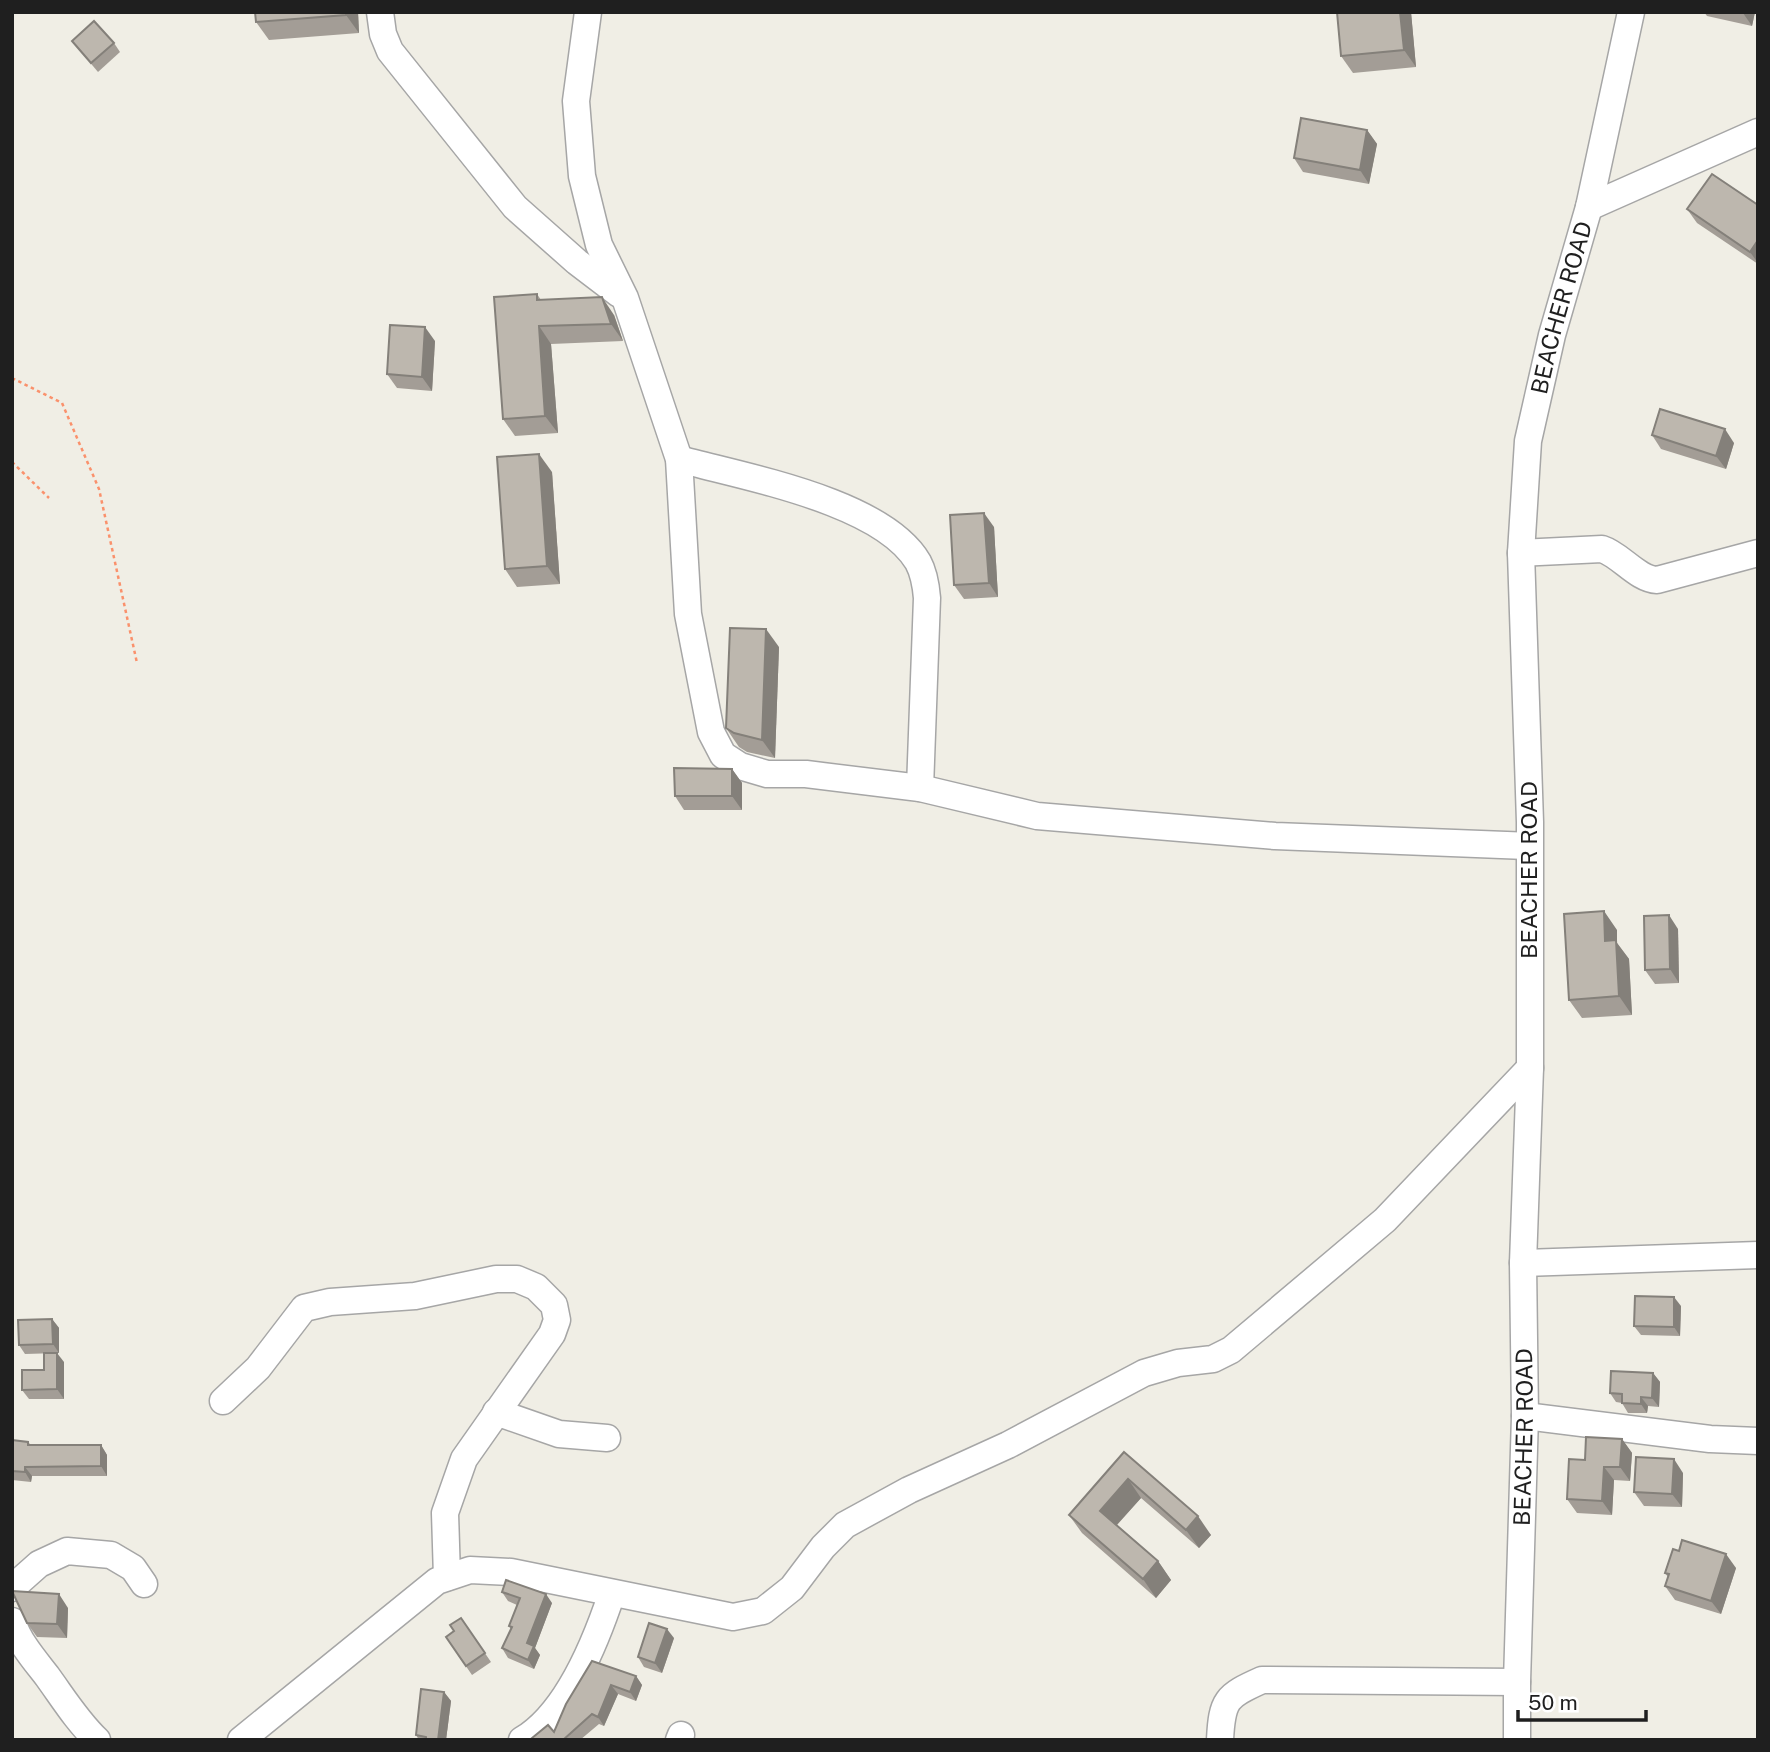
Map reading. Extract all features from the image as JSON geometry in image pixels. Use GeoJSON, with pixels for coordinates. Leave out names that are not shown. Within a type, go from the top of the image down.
{"type":"FeatureCollection","features":[{"type":"Feature","properties":{"kind":"street"},"geometry":{"type":"LineString","coordinates":[[380,12],[383,34],[390,51],[515,207],[577,262],[625,299]]}},
{"type":"Feature","properties":{"kind":"street"},"geometry":{"type":"LineString","coordinates":[[588,12],[576,101],[582,176],[599,245],[625,299],[679,459],[688,614],[711,732],[723,755],[740,766],[767,774],[806,774],[920,788],[1037,816],[1275,836],[1529,846]]}},
{"type":"Feature","properties":{"kind":"street","name":"BEACHER ROAD"},"geometry":{"type":"LineString","coordinates":[[1517,1740],[1525,1416],[1523,1263],[1530,1068],[1530,822],[1521,553],[1528,441],[1552,335],[1589,207],[1631,12]]}},
{"type":"Feature","properties":{"kind":"street"},"geometry":{"type":"LineString","coordinates":[[1589,207],[1758,132]]}},
{"type":"Feature","properties":{"kind":"street"},"geometry":{"type":"LineString","coordinates":[[577,262],[599,245]]}},
{"type":"Feature","properties":{"kind":"street"},"geometry":{"type":"LineString","coordinates":[[679,459],[824,498],[875,522],[911,552],[925,579],[927,598],[920,788]]}},
{"type":"Feature","properties":{"kind":"street"},"geometry":{"type":"LineString","coordinates":[[1521,553],[1602,549],[1614,553],[1648,580],[1657,580],[1758,553]]}},
{"type":"Feature","properties":{"kind":"street"},"geometry":{"type":"LineString","coordinates":[[241,1740],[437,1581],[470,1570],[511,1573],[733,1617],[763,1611],[792,1588],[823,1547],[845,1525],[909,1490],[1008,1445],[1144,1373],[1178,1363],[1213,1359],[1231,1350],[1385,1220],[1530,1068]]}},
{"type":"Feature","properties":{"kind":"street"},"geometry":{"type":"LineString","coordinates":[[1523,1263],[1758,1255]]}},
{"type":"Feature","properties":{"kind":"street"},"geometry":{"type":"LineString","coordinates":[[223,1401],[258,1368],[304,1308],[330,1302],[415,1296],[496,1279],[517,1279],[536,1287],[554,1305],[557,1320],[552,1334],[464,1459],[445,1513],[447,1577]]}},
{"type":"Feature","properties":{"kind":"street"},"geometry":{"type":"LineString","coordinates":[[496,1412],[559,1434],[607,1438]]}},
{"type":"Feature","properties":{"kind":"street"},"geometry":{"type":"LineString","coordinates":[[1525,1416],[1697,1438],[1758,1441]]}},
{"type":"Feature","properties":{"kind":"street"},"geometry":{"type":"LineString","coordinates":[[12,1587],[38,1564],[67,1551],[111,1555],[134,1568],[144,1584]]}},
{"type":"Feature","properties":{"kind":"street"},"geometry":{"type":"LineString","coordinates":[[522,1740],[542,1723],[566,1696],[603,1619],[612,1593]]}},
{"type":"Feature","properties":{"kind":"street"},"geometry":{"type":"LineString","coordinates":[[12,1621],[32,1657],[84,1727],[97,1740]]}},
{"type":"Feature","properties":{"kind":"street"},"geometry":{"type":"LineString","coordinates":[[1220,1740],[1223,1708],[1236,1692],[1262,1680],[1517,1682]]}},
{"type":"Feature","properties":{"kind":"path"},"geometry":{"type":"LineString","coordinates":[[12,377],[62,403],[99,489],[137,663]]}},
{"type":"Feature","properties":{"kind":"path"},"geometry":{"type":"LineString","coordinates":[[12,462],[49,498]]}},
{"type":"Feature","properties":{"kind":"building"},"geometry":{"type":"Polygon","coordinates":[[[255,12],[346,12],[346,15],[256,22],[255,12]]]}},
{"type":"Feature","properties":{"kind":"building"},"geometry":{"type":"Polygon","coordinates":[[[1337,12],[1400,12],[1404,50],[1341,56],[1337,12]]]}},
{"type":"Feature","properties":{"kind":"building"},"geometry":{"type":"Polygon","coordinates":[[[94,21],[114,43],[91,63],[72,41],[94,21]]]}},
{"type":"Feature","properties":{"kind":"building"},"geometry":{"type":"Polygon","coordinates":[[[1301,118],[1367,130],[1360,170],[1294,158],[1301,118]]]}},
{"type":"Feature","properties":{"kind":"building"},"geometry":{"type":"Polygon","coordinates":[[[1712,174],[1758,205],[1758,240],[1750,252],[1687,209],[1712,174]]]}},
{"type":"Feature","properties":{"kind":"building"},"geometry":{"type":"Polygon","coordinates":[[[537,294],[537,300],[602,297],[611,324],[539,326],[545,416],[503,419],[494,297],[537,294]]]}},
{"type":"Feature","properties":{"kind":"building"},"geometry":{"type":"Polygon","coordinates":[[[390,325],[425,327],[422,377],[387,374],[390,325]]]}},
{"type":"Feature","properties":{"kind":"building"},"geometry":{"type":"Polygon","coordinates":[[[1660,409],[1725,429],[1716,456],[1652,435],[1660,409]]]}},
{"type":"Feature","properties":{"kind":"building"},"geometry":{"type":"Polygon","coordinates":[[[539,454],[547,566],[505,569],[497,457],[539,454]]]}},
{"type":"Feature","properties":{"kind":"building"},"geometry":{"type":"Polygon","coordinates":[[[984,513],[989,583],[954,585],[950,515],[984,513]]]}},
{"type":"Feature","properties":{"kind":"building"},"geometry":{"type":"Polygon","coordinates":[[[730,628],[766,629],[762,740],[734,733],[726,728],[730,628]]]}},
{"type":"Feature","properties":{"kind":"building"},"geometry":{"type":"Polygon","coordinates":[[[674,768],[732,769],[732,796],[675,796],[674,768]]]}},
{"type":"Feature","properties":{"kind":"building"},"geometry":{"type":"Polygon","coordinates":[[[1604,911],[1605,941],[1616,940],[1619,996],[1569,1000],[1564,914],[1604,911]]]}},
{"type":"Feature","properties":{"kind":"building"},"geometry":{"type":"Polygon","coordinates":[[[1669,915],[1670,969],[1645,970],[1644,916],[1669,915]]]}},
{"type":"Feature","properties":{"kind":"building"},"geometry":{"type":"Polygon","coordinates":[[[1635,1296],[1674,1297],[1674,1327],[1634,1326],[1635,1296]]]}},
{"type":"Feature","properties":{"kind":"building"},"geometry":{"type":"Polygon","coordinates":[[[52,1319],[53,1344],[19,1345],[18,1320],[52,1319]]]}},
{"type":"Feature","properties":{"kind":"building"},"geometry":{"type":"Polygon","coordinates":[[[44,1353],[57,1353],[57,1389],[22,1390],[22,1370],[44,1370],[44,1353]]]}},
{"type":"Feature","properties":{"kind":"building"},"geometry":{"type":"Polygon","coordinates":[[[1611,1371],[1653,1373],[1652,1398],[1641,1397],[1641,1404],[1622,1403],[1622,1394],[1610,1393],[1611,1371]]]}},
{"type":"Feature","properties":{"kind":"building"},"geometry":{"type":"Polygon","coordinates":[[[1586,1437],[1622,1439],[1620,1467],[1604,1467],[1602,1501],[1567,1499],[1569,1459],[1585,1460],[1586,1437]]]}},
{"type":"Feature","properties":{"kind":"building"},"geometry":{"type":"Polygon","coordinates":[[[12,1440],[28,1442],[28,1445],[101,1445],[101,1466],[25,1467],[25,1472],[12,1471],[12,1440]]]}},
{"type":"Feature","properties":{"kind":"building"},"geometry":{"type":"Polygon","coordinates":[[[1124,1452],[1198,1516],[1186,1530],[1128,1479],[1100,1511],[1158,1561],[1143,1579],[1069,1515],[1124,1452]]]}},
{"type":"Feature","properties":{"kind":"building"},"geometry":{"type":"Polygon","coordinates":[[[1636,1457],[1674,1459],[1672,1494],[1634,1492],[1636,1457]]]}},
{"type":"Feature","properties":{"kind":"building"},"geometry":{"type":"Polygon","coordinates":[[[1682,1540],[1726,1554],[1711,1601],[1665,1586],[1669,1574],[1665,1573],[1673,1549],[1679,1551],[1682,1540]]]}},
{"type":"Feature","properties":{"kind":"building"},"geometry":{"type":"Polygon","coordinates":[[[506,1580],[546,1594],[527,1643],[534,1646],[528,1660],[502,1648],[512,1627],[509,1626],[520,1598],[502,1592],[506,1580]]]}},
{"type":"Feature","properties":{"kind":"building"},"geometry":{"type":"Polygon","coordinates":[[[12,1591],[59,1594],[57,1624],[27,1623],[12,1591]]]}},
{"type":"Feature","properties":{"kind":"building"},"geometry":{"type":"Polygon","coordinates":[[[461,1618],[485,1653],[466,1666],[446,1637],[454,1631],[450,1625],[461,1618]]]}},
{"type":"Feature","properties":{"kind":"building"},"geometry":{"type":"Polygon","coordinates":[[[649,1623],[667,1629],[655,1663],[638,1657],[649,1623]]]}},
{"type":"Feature","properties":{"kind":"building"},"geometry":{"type":"Polygon","coordinates":[[[592,1661],[636,1676],[630,1692],[611,1685],[598,1717],[592,1714],[563,1740],[534,1740],[532,1738],[548,1725],[554,1732],[566,1704],[592,1661]]]}},
{"type":"Feature","properties":{"kind":"building"},"geometry":{"type":"Polygon","coordinates":[[[421,1689],[444,1692],[438,1740],[426,1740],[426,1737],[416,1735],[421,1689]]]}}]}
